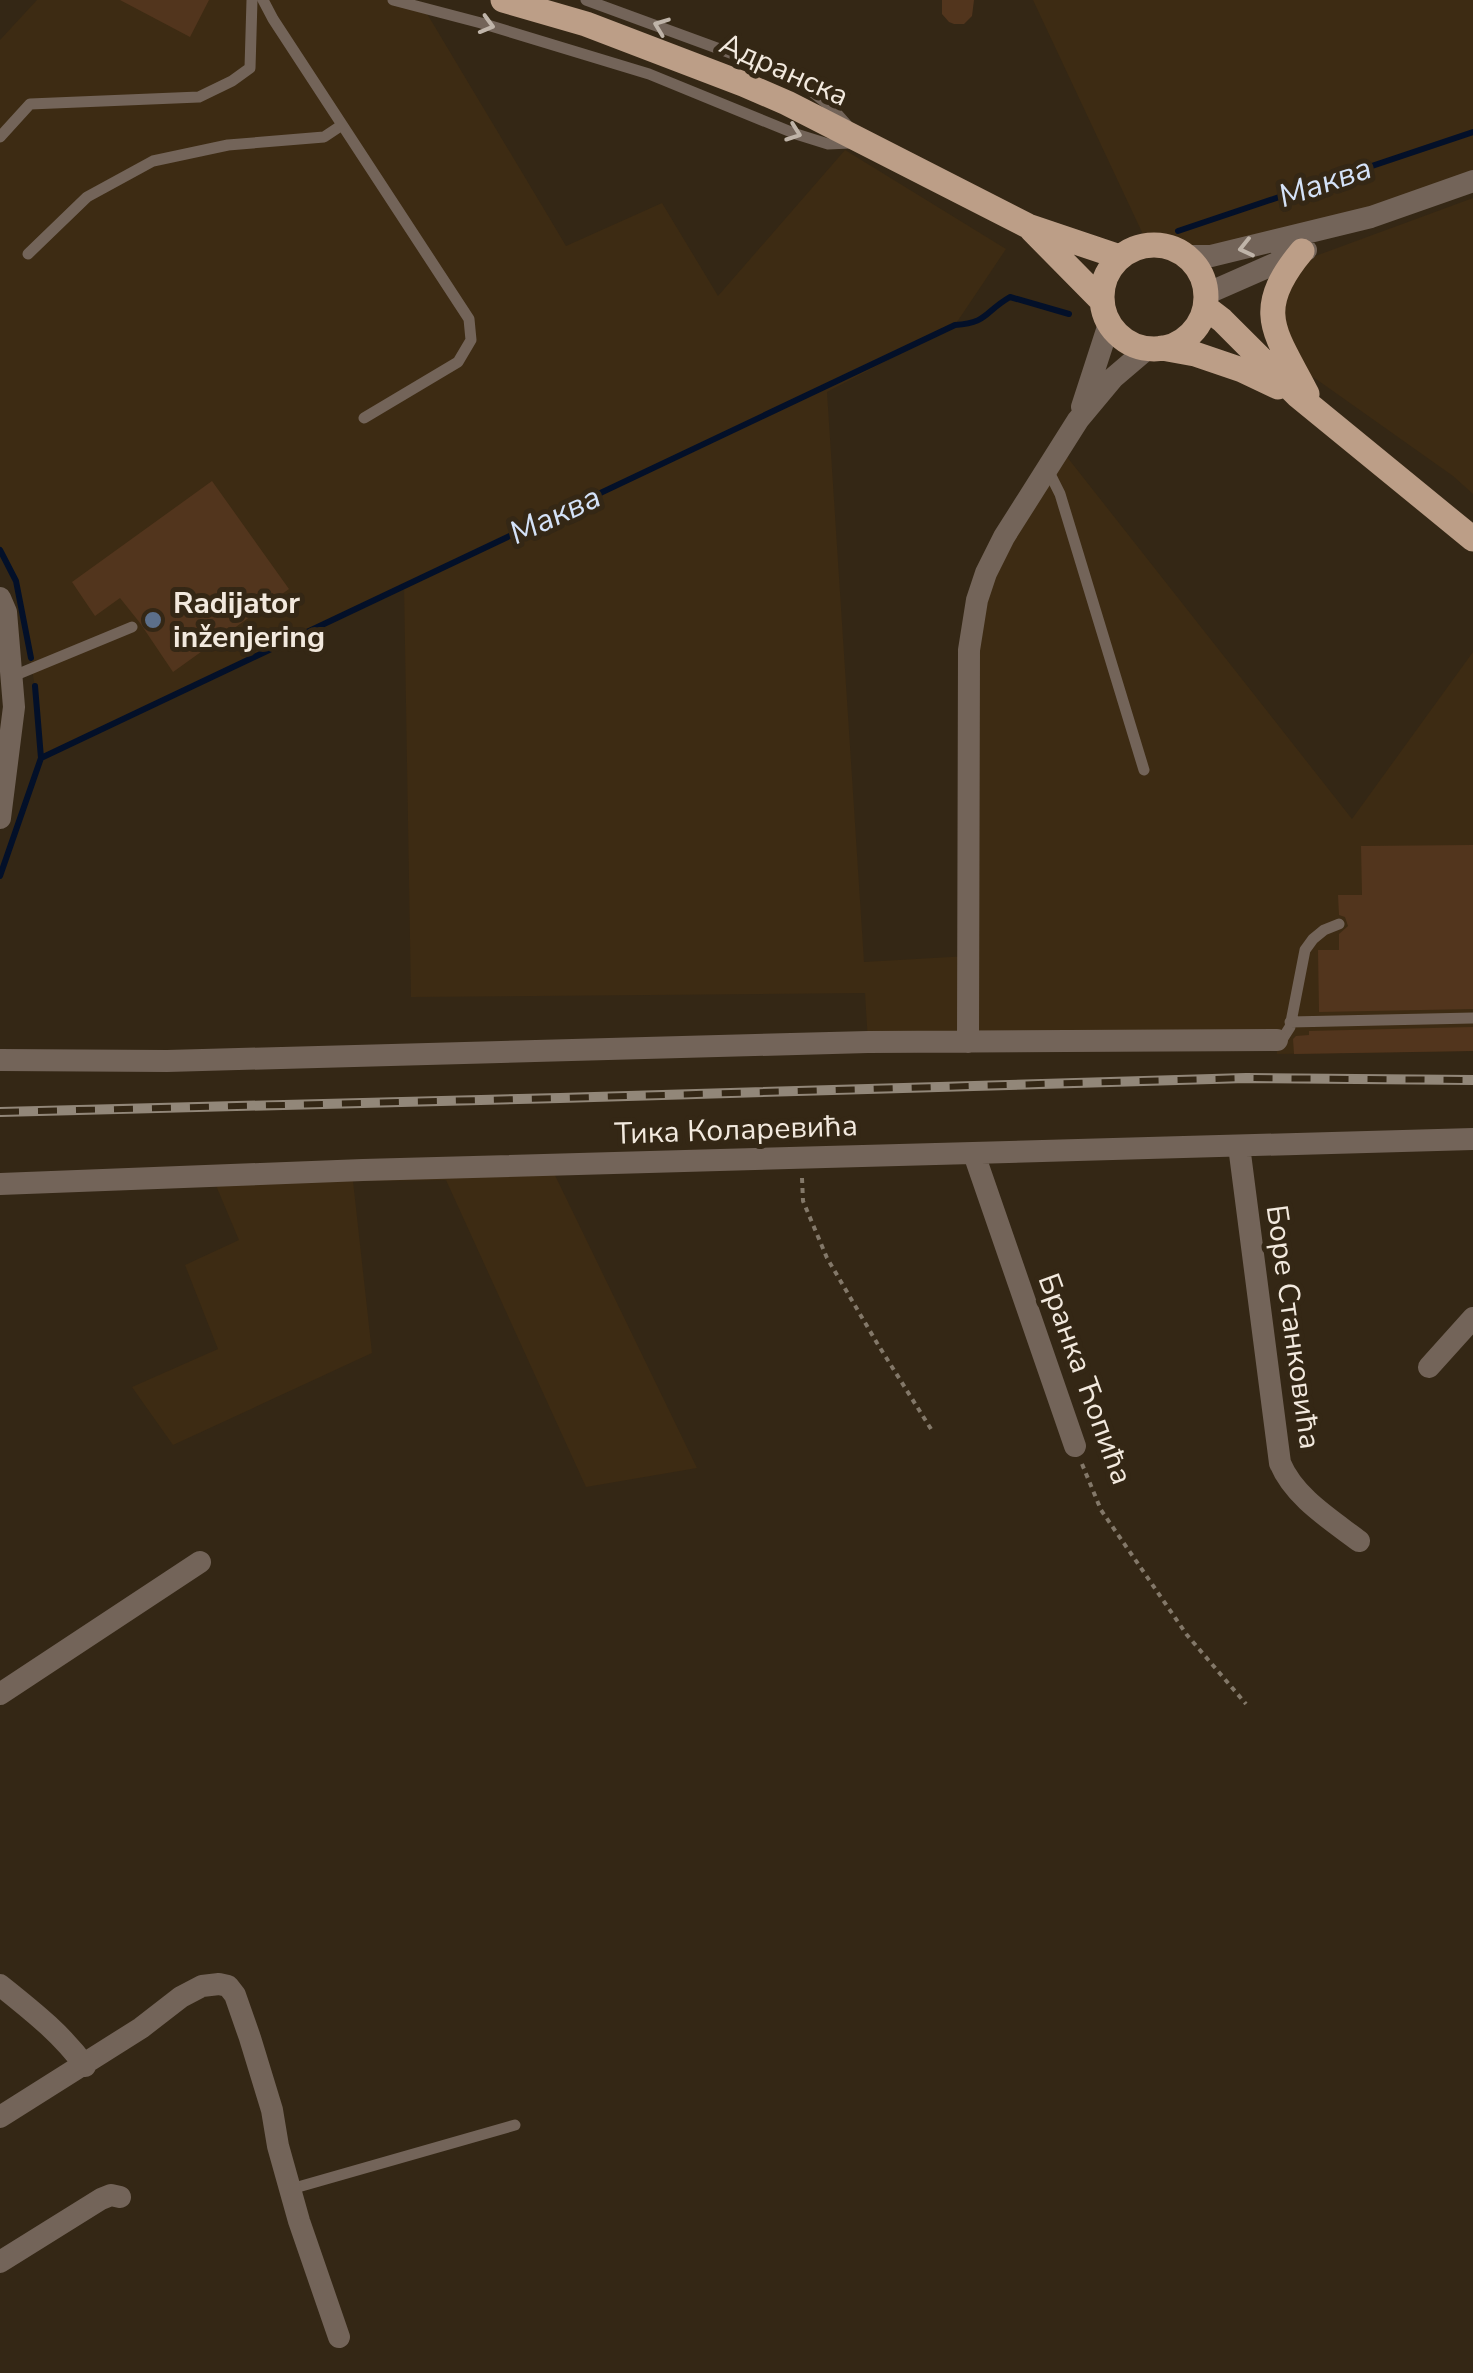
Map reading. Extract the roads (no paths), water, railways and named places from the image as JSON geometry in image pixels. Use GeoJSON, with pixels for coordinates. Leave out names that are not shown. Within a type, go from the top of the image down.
{"type":"FeatureCollection","features":[{"type":"Feature","properties":{"kind":"main road","name":"Адранска"},"geometry":{"type":"LineString","coordinates":[[502,0],[586,24],[688,62],[787,104],[1028,226],[1120,256]]}},
{"type":"Feature","properties":{"kind":"main road","name":"Адранска"},"geometry":{"type":"LineString","coordinates":[[1028,226],[1105,312]]}},
{"type":"Feature","properties":{"kind":"main road"},"geometry":{"type":"LineString","coordinates":[[1154,348],[1177,344],[1190,334],[1200,322],[1206,301],[1204,280],[1188,256],[1176,249],[1148,244],[1120,256],[1103,284],[1105,312],[1119,336],[1132,344],[1154,348],[1195,354],[1242,370],[1306,404]]}},
{"type":"Feature","properties":{"kind":"main road"},"geometry":{"type":"LineString","coordinates":[[1302,251],[1274,292],[1272,312],[1275,332],[1306,404]]}},
{"type":"Feature","properties":{"kind":"main road"},"geometry":{"type":"LineString","coordinates":[[1206,301],[1306,404],[1473,539]]}},
{"type":"Feature","properties":{"kind":"street"},"geometry":{"type":"LineString","coordinates":[[1188,256],[1222,254],[1371,218],[1473,181]]}},
{"type":"Feature","properties":{"kind":"street"},"geometry":{"type":"LineString","coordinates":[[1206,301],[1371,218]]}},
{"type":"Feature","properties":{"kind":"street"},"geometry":{"type":"LineString","coordinates":[[1078,420],[1105,312]]}},
{"type":"Feature","properties":{"kind":"street"},"geometry":{"type":"LineString","coordinates":[[968,1042],[969,650],[977,600],[1004,537],[1078,420],[1114,378],[1154,348]]}},
{"type":"Feature","properties":{"kind":"street"},"geometry":{"type":"LineString","coordinates":[[0,598],[6,612],[14,707],[0,818]]}},
{"type":"Feature","properties":{"kind":"street"},"geometry":{"type":"LineString","coordinates":[[0,1060],[167,1061],[968,1042],[1284,1030]]}},
{"type":"Feature","properties":{"kind":"street","name":"Тика Коларевића"},"geometry":{"type":"LineString","coordinates":[[0,1184],[1473,1139]]}},
{"type":"Feature","properties":{"kind":"street","name":"Боре Станковића"},"geometry":{"type":"LineString","coordinates":[[1239,1146],[1280,1463],[1315,1508],[1359,1541]]}},
{"type":"Feature","properties":{"kind":"street","name":"Бранка Ћопића"},"geometry":{"type":"LineString","coordinates":[[974,1154],[1075,1446]]}},
{"type":"Feature","properties":{"kind":"street"},"geometry":{"type":"LineString","coordinates":[[1429,1367],[1473,1318]]}},
{"type":"Feature","properties":{"kind":"street"},"geometry":{"type":"LineString","coordinates":[[0,1694],[200,1562]]}},
{"type":"Feature","properties":{"kind":"street"},"geometry":{"type":"LineString","coordinates":[[0,1985],[54,2028],[84,2066]]}},
{"type":"Feature","properties":{"kind":"street"},"geometry":{"type":"LineString","coordinates":[[0,2117],[84,2066],[191,1991],[202,1986],[228,1986],[250,2038],[314,2271],[339,2337]]}},
{"type":"Feature","properties":{"kind":"street"},"geometry":{"type":"LineString","coordinates":[[0,2262],[100,2198],[120,2196]]}},
{"type":"Feature","properties":{"kind":"lane"},"geometry":{"type":"LineString","coordinates":[[0,137],[30,104],[199,96],[232,81],[250,68],[252,0]]}},
{"type":"Feature","properties":{"kind":"lane"},"geometry":{"type":"LineString","coordinates":[[264,0],[469,319],[471,340],[458,362],[364,418]]}},
{"type":"Feature","properties":{"kind":"lane"},"geometry":{"type":"LineString","coordinates":[[393,0],[650,74],[828,144],[864,142]]}},
{"type":"Feature","properties":{"kind":"lane"},"geometry":{"type":"LineString","coordinates":[[586,0],[614,4],[801,84],[830,106],[864,142]]}},
{"type":"Feature","properties":{"kind":"lane"},"geometry":{"type":"LineString","coordinates":[[28,254],[87,197],[153,161],[228,144],[324,138],[342,125]]}},
{"type":"Feature","properties":{"kind":"lane"},"geometry":{"type":"LineString","coordinates":[[1045,471],[1060,494],[1144,770]]}},
{"type":"Feature","properties":{"kind":"lane"},"geometry":{"type":"LineString","coordinates":[[11,677],[132,626]]}},
{"type":"Feature","properties":{"kind":"lane"},"geometry":{"type":"LineString","coordinates":[[1338,924],[1324,930],[1305,950],[1284,1030],[1473,1018]]}},
{"type":"Feature","properties":{"kind":"lane"},"geometry":{"type":"LineString","coordinates":[[291,2189],[515,2125]]}},
{"type":"Feature","properties":{"kind":"waterway","name":"Маква"},"geometry":{"type":"LineString","coordinates":[[1178,231],[1473,132]]}},
{"type":"Feature","properties":{"kind":"waterway","name":"Маква"},"geometry":{"type":"LineString","coordinates":[[41,758],[955,325],[980,319],[1010,297],[1069,314]]}},
{"type":"Feature","properties":{"kind":"waterway"},"geometry":{"type":"LineString","coordinates":[[0,550],[16,581],[31,658]]}},
{"type":"Feature","properties":{"kind":"waterway"},"geometry":{"type":"LineString","coordinates":[[0,876],[41,758],[35,686]]}},
{"type":"Feature","properties":{"kind":"railway"},"geometry":{"type":"LineString","coordinates":[[0,1112],[1246,1078],[1473,1080]]}},
{"type":"Feature","properties":{"kind":"place","name":"Radijator inženjering"},"geometry":{"type":"Point","coordinates":[153,620]}}]}
